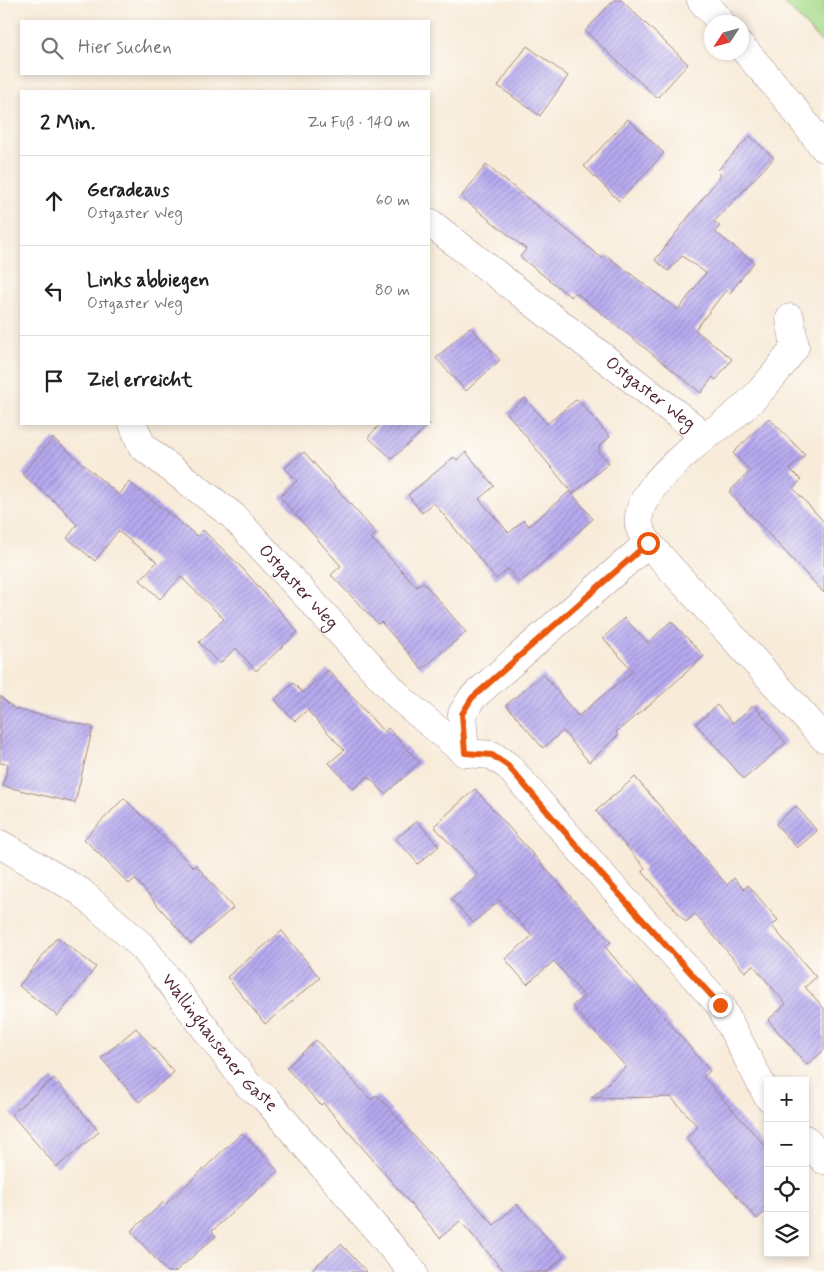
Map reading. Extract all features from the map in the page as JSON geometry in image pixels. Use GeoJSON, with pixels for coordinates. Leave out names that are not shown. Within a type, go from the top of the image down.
{"type":"FeatureCollection","features":[{"type":"Feature","properties":{"kind":"street"},"geometry":{"type":"LineString","coordinates":[[701,0],[714,15]]}},
{"type":"Feature","properties":{"kind":"street"},"geometry":{"type":"LineString","coordinates":[[749,55],[785,97],[824,148]]}},
{"type":"Feature","properties":{"kind":"street","name":"Ostgaster Weg"},"geometry":{"type":"LineString","coordinates":[[430,223],[705,436]]}},
{"type":"Feature","properties":{"kind":"street","name":"Ostgaster Weg"},"geometry":{"type":"LineString","coordinates":[[790,318],[795,347],[780,368],[769,383],[731,421],[705,436],[666,471],[643,501],[639,525],[648,543],[824,738]]}},
{"type":"Feature","properties":{"kind":"street","name":"Ostgaster Weg"},"geometry":{"type":"LineString","coordinates":[[133,425],[142,446],[233,516],[402,700],[465,753]]}},
{"type":"Feature","properties":{"kind":"street"},"geometry":{"type":"LineString","coordinates":[[648,543],[472,698],[462,714],[465,753],[492,755],[508,766],[601,874],[720,1005],[764,1089]]}},
{"type":"Feature","properties":{"kind":"street","name":"Wallinghausener Gaste"},"geometry":{"type":"LineString","coordinates":[[0,844],[81,892],[144,948],[249,1086],[265,1098],[413,1272]]}},
{"type":"Feature","properties":{"kind":"street"},"geometry":{"type":"LineString","coordinates":[[809,1143],[824,1160]]}},
{"type":"Feature","properties":{"kind":"green space"},"geometry":{"type":"Polygon","coordinates":[[[782,0],[824,0],[824,45],[782,0]]]}},
{"type":"Feature","properties":{"kind":"building"},"geometry":{"type":"Polygon","coordinates":[[[614,0],[621,0],[688,64],[657,98],[585,31],[614,0]]]}},
{"type":"Feature","properties":{"kind":"building"},"geometry":{"type":"Polygon","coordinates":[[[527,46],[568,76],[540,116],[498,86],[527,46]]]}},
{"type":"Feature","properties":{"kind":"building"},"geometry":{"type":"Polygon","coordinates":[[[628,119],[664,153],[619,201],[584,166],[628,119]]]}},
{"type":"Feature","properties":{"kind":"building"},"geometry":{"type":"Polygon","coordinates":[[[750,136],[774,158],[714,222],[720,226],[715,232],[754,262],[730,293],[726,290],[695,330],[732,359],[716,380],[713,377],[701,393],[575,292],[571,297],[520,257],[526,249],[461,197],[486,165],[603,259],[606,255],[678,310],[706,273],[682,256],[668,271],[655,260],[721,175],[717,171],[750,136]]]}},
{"type":"Feature","properties":{"kind":"building"},"geometry":{"type":"Polygon","coordinates":[[[470,327],[500,360],[466,391],[436,358],[470,327]]]}},
{"type":"Feature","properties":{"kind":"building"},"geometry":{"type":"Polygon","coordinates":[[[525,398],[547,424],[577,399],[610,437],[599,446],[600,449],[598,451],[609,463],[573,494],[507,413],[525,398]]]}},
{"type":"Feature","properties":{"kind":"building"},"geometry":{"type":"Polygon","coordinates":[[[769,418],[805,455],[790,469],[801,480],[793,488],[824,522],[824,593],[729,492],[750,471],[733,453],[769,418]]]}},
{"type":"Feature","properties":{"kind":"building"},"geometry":{"type":"Polygon","coordinates":[[[380,425],[429,425],[392,459],[368,437],[380,425]]]}},
{"type":"Feature","properties":{"kind":"building"},"geometry":{"type":"Polygon","coordinates":[[[53,438],[119,495],[129,482],[197,536],[203,530],[244,570],[298,632],[256,671],[236,648],[219,664],[199,642],[224,619],[181,577],[160,599],[140,580],[157,562],[118,531],[95,561],[67,538],[77,525],[60,506],[22,474],[53,438]]]}},
{"type":"Feature","properties":{"kind":"building"},"geometry":{"type":"Polygon","coordinates":[[[304,452],[376,533],[371,538],[417,587],[423,582],[466,632],[422,669],[381,622],[378,624],[331,575],[341,566],[280,497],[297,481],[285,468],[304,452]]]}},
{"type":"Feature","properties":{"kind":"building"},"geometry":{"type":"Polygon","coordinates":[[[466,452],[494,486],[479,499],[509,533],[524,520],[529,526],[570,491],[593,519],[519,583],[508,569],[496,579],[434,503],[422,513],[408,495],[454,457],[457,460],[466,452]]]}},
{"type":"Feature","properties":{"kind":"building"},"geometry":{"type":"Polygon","coordinates":[[[624,618],[648,643],[671,621],[704,656],[660,696],[616,732],[618,735],[589,762],[563,731],[543,748],[506,705],[543,674],[578,716],[633,671],[603,638],[624,618]]]}},
{"type":"Feature","properties":{"kind":"building"},"geometry":{"type":"Polygon","coordinates":[[[328,670],[384,732],[388,728],[420,763],[385,794],[368,776],[353,789],[329,763],[344,750],[307,710],[295,721],[275,700],[293,683],[303,693],[328,670]]]}},
{"type":"Feature","properties":{"kind":"building"},"geometry":{"type":"Polygon","coordinates":[[[0,696],[15,709],[93,727],[75,803],[3,786],[8,764],[0,763],[0,696]]]}},
{"type":"Feature","properties":{"kind":"building"},"geometry":{"type":"Polygon","coordinates":[[[717,705],[733,723],[754,705],[786,743],[744,779],[696,724],[717,705]]]}},
{"type":"Feature","properties":{"kind":"building"},"geometry":{"type":"Polygon","coordinates":[[[635,777],[727,885],[734,878],[744,889],[748,885],[778,920],[772,926],[816,977],[805,987],[824,1008],[824,1050],[807,1065],[768,1020],[786,1004],[753,965],[745,972],[695,914],[686,922],[642,871],[645,868],[596,811],[635,777]]]}},
{"type":"Feature","properties":{"kind":"building"},"geometry":{"type":"Polygon","coordinates":[[[475,789],[611,942],[605,947],[710,1071],[703,1077],[764,1145],[764,1213],[757,1219],[686,1138],[698,1127],[671,1097],[591,1098],[626,1067],[572,1006],[584,996],[554,961],[527,984],[505,959],[532,936],[500,900],[473,923],[451,899],[478,875],[434,826],[475,789]]]}},
{"type":"Feature","properties":{"kind":"building"},"geometry":{"type":"Polygon","coordinates":[[[124,798],[193,867],[196,865],[233,908],[191,944],[135,879],[129,884],[84,839],[124,798]]]}},
{"type":"Feature","properties":{"kind":"building"},"geometry":{"type":"Polygon","coordinates":[[[796,806],[817,831],[797,848],[776,824],[796,806]]]}},
{"type":"Feature","properties":{"kind":"building"},"geometry":{"type":"Polygon","coordinates":[[[417,821],[439,846],[418,864],[396,839],[417,821]]]}},
{"type":"Feature","properties":{"kind":"building"},"geometry":{"type":"Polygon","coordinates":[[[282,931],[320,978],[265,1024],[227,977],[282,931]]]}},
{"type":"Feature","properties":{"kind":"building"},"geometry":{"type":"Polygon","coordinates":[[[57,937],[96,967],[58,1016],[19,986],[57,937]]]}},
{"type":"Feature","properties":{"kind":"building"},"geometry":{"type":"Polygon","coordinates":[[[136,1028],[174,1072],[139,1102],[101,1058],[136,1028]]]}},
{"type":"Feature","properties":{"kind":"building"},"geometry":{"type":"Polygon","coordinates":[[[316,1040],[371,1100],[377,1095],[494,1225],[517,1204],[564,1257],[547,1272],[505,1272],[460,1221],[440,1238],[323,1103],[321,1105],[286,1068],[316,1040]]]}},
{"type":"Feature","properties":{"kind":"building"},"geometry":{"type":"Polygon","coordinates":[[[54,1078],[99,1132],[57,1167],[11,1114],[54,1078]]]}},
{"type":"Feature","properties":{"kind":"building"},"geometry":{"type":"Polygon","coordinates":[[[242,1133],[278,1171],[212,1231],[216,1236],[175,1272],[167,1272],[131,1231],[164,1202],[166,1204],[242,1133]]]}},
{"type":"Feature","properties":{"kind":"building"},"geometry":{"type":"Polygon","coordinates":[[[341,1244],[367,1272],[309,1272],[341,1244]]]}},
{"type":"Feature","properties":{"kind":"route"},"geometry":{"type":"LineString","coordinates":[[648,543],[472,698],[462,714],[465,753],[492,755],[508,766],[601,874],[720,1005]]}}]}
